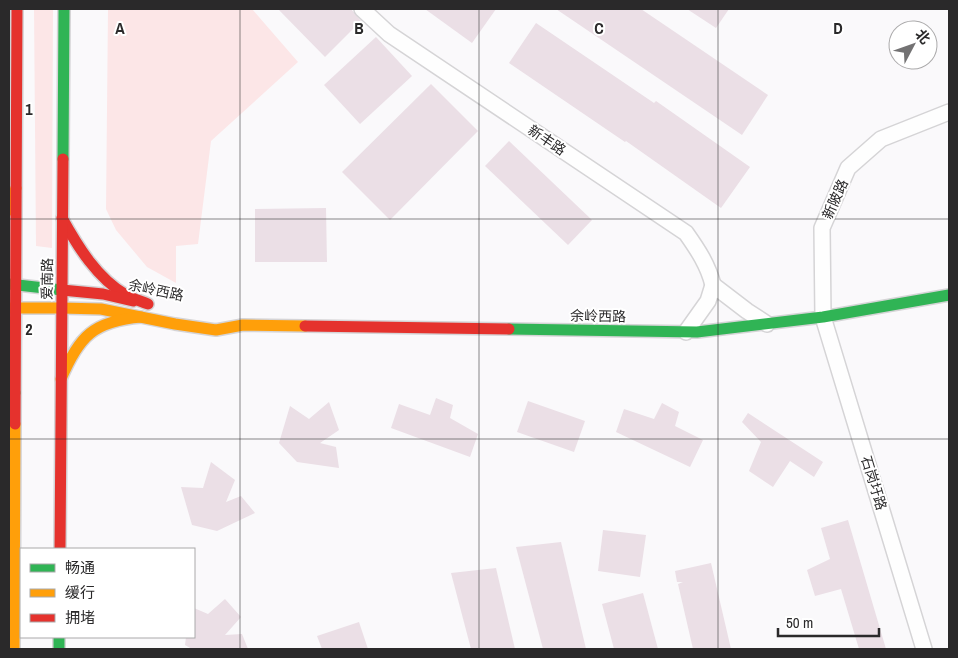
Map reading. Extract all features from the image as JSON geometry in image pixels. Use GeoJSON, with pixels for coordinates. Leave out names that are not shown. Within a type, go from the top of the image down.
{"type":"FeatureCollection","features":[{"type":"Feature","properties":{"kind":"main road"},"geometry":{"type":"LineString","coordinates":[[14,649],[15,393],[12,285],[16,188],[17,9]]}},
{"type":"Feature","properties":{"kind":"main road","name":"爱南路"},"geometry":{"type":"LineString","coordinates":[[60,548],[64,9]]}},
{"type":"Feature","properties":{"kind":"main road"},"geometry":{"type":"LineString","coordinates":[[9,210],[16,188]]}},
{"type":"Feature","properties":{"kind":"main road","name":"余岭西路"},"geometry":{"type":"LineString","coordinates":[[12,285],[102,294],[152,305],[127,295],[96,269],[73,239],[62,218]]}},
{"type":"Feature","properties":{"kind":"main road","name":"余岭西路"},"geometry":{"type":"LineString","coordinates":[[12,308],[101,309],[141,318],[216,330],[243,325],[697,332],[823,317],[949,295]]}},
{"type":"Feature","properties":{"kind":"main road"},"geometry":{"type":"LineString","coordinates":[[61,379],[69,359],[79,344],[91,332],[106,322],[123,318],[141,318]]}},
{"type":"Feature","properties":{"kind":"main road","name":"余岭西路"},"geometry":{"type":"LineString","coordinates":[[221,318],[243,325]]}},
{"type":"Feature","properties":{"kind":"main road"},"geometry":{"type":"LineString","coordinates":[[9,363],[15,393]]}},
{"type":"Feature","properties":{"kind":"street","name":"新丰路"},"geometry":{"type":"LineString","coordinates":[[362,9],[389,34],[686,233],[701,253],[710,270],[713,285]]}},
{"type":"Feature","properties":{"kind":"street","name":"新陂路"},"geometry":{"type":"LineString","coordinates":[[823,317],[822,228],[848,168],[881,140],[949,112]]}},
{"type":"Feature","properties":{"kind":"street"},"geometry":{"type":"LineString","coordinates":[[686,332],[708,300],[713,285],[767,324]]}},
{"type":"Feature","properties":{"kind":"street","name":"石岗圩路"},"geometry":{"type":"LineString","coordinates":[[823,317],[924,649]]}},
{"type":"Feature","properties":{"kind":"shaded area"},"geometry":{"type":"Polygon","coordinates":[[[34,9],[53,9],[52,248],[36,246],[34,9]]]}},
{"type":"Feature","properties":{"kind":"shaded area"},"geometry":{"type":"Polygon","coordinates":[[[108,9],[252,9],[298,62],[211,141],[198,244],[176,246],[176,283],[147,267],[116,230],[106,209],[108,9]]]}},
{"type":"Feature","properties":{"kind":"building"},"geometry":{"type":"Polygon","coordinates":[[[278,9],[351,9],[361,21],[325,57],[278,9]]]}},
{"type":"Feature","properties":{"kind":"building"},"geometry":{"type":"Polygon","coordinates":[[[425,9],[496,9],[472,43],[425,9]]]}},
{"type":"Feature","properties":{"kind":"building"},"geometry":{"type":"Polygon","coordinates":[[[556,9],[641,9],[768,95],[742,135],[556,9]]]}},
{"type":"Feature","properties":{"kind":"building"},"geometry":{"type":"Polygon","coordinates":[[[687,9],[729,9],[716,28],[687,9]]]}},
{"type":"Feature","properties":{"kind":"building"},"geometry":{"type":"Polygon","coordinates":[[[536,23],[654,103],[656,101],[750,167],[721,208],[626,141],[509,63],[536,23]]]}},
{"type":"Feature","properties":{"kind":"building"},"geometry":{"type":"Polygon","coordinates":[[[376,37],[412,76],[360,124],[324,85],[376,37]]]}},
{"type":"Feature","properties":{"kind":"building"},"geometry":{"type":"Polygon","coordinates":[[[431,84],[478,131],[390,220],[342,172],[431,84]]]}},
{"type":"Feature","properties":{"kind":"building"},"geometry":{"type":"Polygon","coordinates":[[[509,141],[592,220],[568,245],[485,166],[509,141]]]}},
{"type":"Feature","properties":{"kind":"building"},"geometry":{"type":"Polygon","coordinates":[[[326,208],[327,262],[255,262],[255,209],[326,208]]]}},
{"type":"Feature","properties":{"kind":"building"},"geometry":{"type":"Polygon","coordinates":[[[436,398],[453,405],[450,418],[478,434],[470,457],[391,428],[399,404],[430,415],[436,398]]]}},
{"type":"Feature","properties":{"kind":"building"},"geometry":{"type":"Polygon","coordinates":[[[528,401],[585,421],[574,452],[517,432],[528,401]]]}},
{"type":"Feature","properties":{"kind":"building"},"geometry":{"type":"Polygon","coordinates":[[[329,402],[339,430],[320,443],[336,447],[339,468],[297,462],[279,443],[290,406],[309,419],[329,402]]]}},
{"type":"Feature","properties":{"kind":"building"},"geometry":{"type":"Polygon","coordinates":[[[662,403],[679,412],[675,426],[703,440],[690,467],[616,432],[624,409],[654,419],[662,403]]]}},
{"type":"Feature","properties":{"kind":"building"},"geometry":{"type":"Polygon","coordinates":[[[748,413],[823,462],[814,477],[790,461],[773,487],[749,471],[761,442],[742,422],[748,413]]]}},
{"type":"Feature","properties":{"kind":"building"},"geometry":{"type":"Polygon","coordinates":[[[211,462],[235,480],[226,502],[241,496],[255,513],[217,531],[192,525],[181,487],[203,488],[211,462]]]}},
{"type":"Feature","properties":{"kind":"building"},"geometry":{"type":"Polygon","coordinates":[[[848,520],[886,649],[859,649],[841,589],[815,596],[807,570],[830,559],[821,528],[848,520]]]}},
{"type":"Feature","properties":{"kind":"building"},"geometry":{"type":"Polygon","coordinates":[[[603,530],[646,535],[640,577],[598,571],[603,530]]]}},
{"type":"Feature","properties":{"kind":"building"},"geometry":{"type":"Polygon","coordinates":[[[561,542],[586,649],[543,649],[516,547],[561,542]]]}},
{"type":"Feature","properties":{"kind":"building"},"geometry":{"type":"Polygon","coordinates":[[[711,563],[731,649],[693,649],[678,584],[683,582],[677,582],[675,571],[711,563]]]}},
{"type":"Feature","properties":{"kind":"building"},"geometry":{"type":"Polygon","coordinates":[[[496,568],[515,649],[471,649],[451,573],[496,568]]]}},
{"type":"Feature","properties":{"kind":"building"},"geometry":{"type":"Polygon","coordinates":[[[643,593],[658,649],[614,649],[602,604],[643,593]]]}},
{"type":"Feature","properties":{"kind":"building"},"geometry":{"type":"Polygon","coordinates":[[[225,599],[241,617],[225,635],[242,634],[248,649],[192,649],[185,645],[186,638],[195,638],[195,608],[208,614],[225,599]]]}},
{"type":"Feature","properties":{"kind":"building"},"geometry":{"type":"Polygon","coordinates":[[[359,622],[368,649],[322,649],[317,636],[359,622]]]}},
{"type":"Feature","properties":{"kind":"traffic: fast"},"geometry":{"type":"LineString","coordinates":[[63,159],[64,9]]}},
{"type":"Feature","properties":{"kind":"traffic: fast"},"geometry":{"type":"LineString","coordinates":[[9,284],[62,290]]}},
{"type":"Feature","properties":{"kind":"traffic: fast"},"geometry":{"type":"LineString","coordinates":[[509,329],[697,332],[823,317],[949,295]]}},
{"type":"Feature","properties":{"kind":"traffic: fast"},"geometry":{"type":"LineString","coordinates":[[9,363],[15,393]]}},
{"type":"Feature","properties":{"kind":"traffic: fast"},"geometry":{"type":"LineString","coordinates":[[59,638],[59,649]]}},
{"type":"Feature","properties":{"kind":"traffic: slow"},"geometry":{"type":"LineString","coordinates":[[9,210],[16,188]]}},
{"type":"Feature","properties":{"kind":"traffic: slow"},"geometry":{"type":"LineString","coordinates":[[9,308],[61,308]]}},
{"type":"Feature","properties":{"kind":"traffic: slow"},"geometry":{"type":"LineString","coordinates":[[61,308],[101,309],[216,330],[243,325],[305,326]]}},
{"type":"Feature","properties":{"kind":"traffic: slow"},"geometry":{"type":"LineString","coordinates":[[61,379],[74,352],[90,333],[111,322],[141,317]]}},
{"type":"Feature","properties":{"kind":"traffic: slow"},"geometry":{"type":"LineString","coordinates":[[14,649],[15,424]]}},
{"type":"Feature","properties":{"kind":"traffic: jam"},"geometry":{"type":"LineString","coordinates":[[15,424],[17,9]]}},
{"type":"Feature","properties":{"kind":"traffic: jam"},"geometry":{"type":"LineString","coordinates":[[60,548],[63,159]]}},
{"type":"Feature","properties":{"kind":"traffic: jam"},"geometry":{"type":"LineString","coordinates":[[62,218],[97,271],[126,295],[148,304]]}},
{"type":"Feature","properties":{"kind":"traffic: jam"},"geometry":{"type":"LineString","coordinates":[[62,290],[103,294],[133,301]]}},
{"type":"Feature","properties":{"kind":"traffic: jam"},"geometry":{"type":"LineString","coordinates":[[305,326],[509,329]]}}]}
